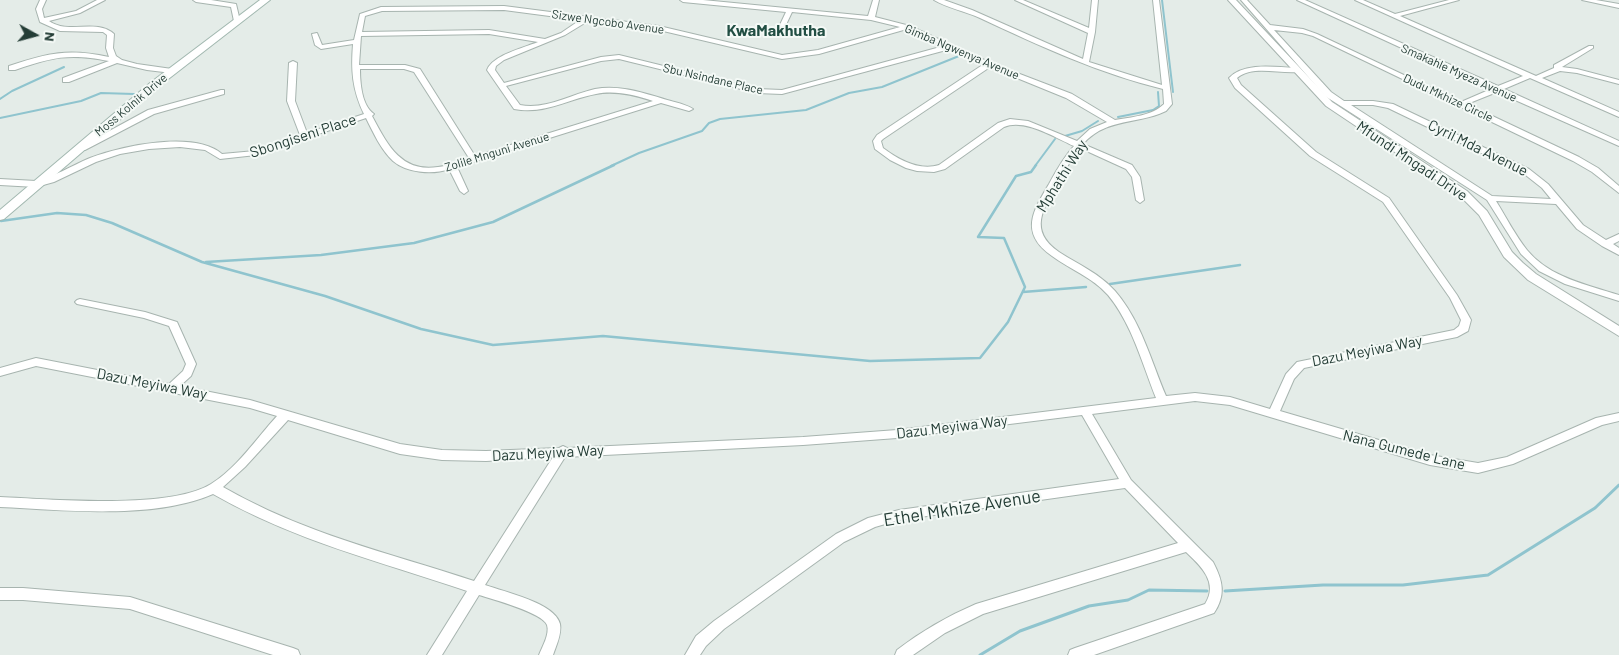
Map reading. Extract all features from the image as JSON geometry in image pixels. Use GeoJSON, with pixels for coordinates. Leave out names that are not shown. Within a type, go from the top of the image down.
{"type":"FeatureCollection","features":[{"type":"Feature","properties":{"kind":"main road","name":"Moss Kolnik Drive"},"geometry":{"type":"LineString","coordinates":[[0,216],[172,71],[266,0]]}},
{"type":"Feature","properties":{"kind":"street"},"geometry":{"type":"LineString","coordinates":[[43,0],[38,9],[42,21],[65,31],[101,29],[109,31],[111,34],[110,52],[115,60]]}},
{"type":"Feature","properties":{"kind":"street"},"geometry":{"type":"LineString","coordinates":[[42,21],[78,12],[102,0]]}},
{"type":"Feature","properties":{"kind":"street"},"geometry":{"type":"LineString","coordinates":[[196,0],[234,5],[236,22]]}},
{"type":"Feature","properties":{"kind":"street"},"geometry":{"type":"LineString","coordinates":[[504,8],[510,0]]}},
{"type":"Feature","properties":{"kind":"street","name":"Gimba Ngwenya Avenue"},"geometry":{"type":"LineString","coordinates":[[683,0],[871,18],[908,27],[989,64],[1069,96],[1113,122]]}},
{"type":"Feature","properties":{"kind":"street"},"geometry":{"type":"LineString","coordinates":[[871,18],[876,0]]}},
{"type":"Feature","properties":{"kind":"street"},"geometry":{"type":"LineString","coordinates":[[937,0],[1086,61],[1142,82],[1166,88],[1156,0]]}},
{"type":"Feature","properties":{"kind":"street"},"geometry":{"type":"LineString","coordinates":[[1018,0],[1092,32]]}},
{"type":"Feature","properties":{"kind":"street"},"geometry":{"type":"LineString","coordinates":[[1086,61],[1092,32],[1094,0]]}},
{"type":"Feature","properties":{"kind":"street","name":"Mfundi Mngadi Drive"},"geometry":{"type":"LineString","coordinates":[[1232,0],[1295,70],[1337,111],[1450,183],[1475,203],[1508,254],[1532,277],[1619,332]]}},
{"type":"Feature","properties":{"kind":"street"},"geometry":{"type":"LineString","coordinates":[[1244,0],[1322,88],[1341,103],[1490,198],[1524,252],[1542,269],[1568,282],[1619,298]]}},
{"type":"Feature","properties":{"kind":"street","name":"Smakahle Myeza Avenue"},"geometry":{"type":"LineString","coordinates":[[1300,0],[1619,144]]}},
{"type":"Feature","properties":{"kind":"street"},"geometry":{"type":"LineString","coordinates":[[1358,0],[1619,115]]}},
{"type":"Feature","properties":{"kind":"street"},"geometry":{"type":"LineString","coordinates":[[1394,16],[1456,0]]}},
{"type":"Feature","properties":{"kind":"street"},"geometry":{"type":"LineString","coordinates":[[1586,0],[1619,6]]}},
{"type":"Feature","properties":{"kind":"street","name":"Sizwe Ngcobo Avenue"},"geometry":{"type":"LineString","coordinates":[[362,15],[381,8],[504,8],[659,28],[782,57],[819,52],[908,27]]}},
{"type":"Feature","properties":{"kind":"street"},"geometry":{"type":"LineString","coordinates":[[781,29],[790,10]]}},
{"type":"Feature","properties":{"kind":"street","name":"Zolile Mnguni Avenue"},"geometry":{"type":"LineString","coordinates":[[362,15],[358,37],[358,91],[393,157],[397,161],[433,170],[452,166],[660,101]]}},
{"type":"Feature","properties":{"kind":"street"},"geometry":{"type":"LineString","coordinates":[[586,19],[572,30],[502,59],[493,65],[492,70],[494,74],[517,107],[526,109],[607,90],[623,92],[689,109]]}},
{"type":"Feature","properties":{"kind":"street","name":"Dudu Mkhize Circle"},"geometry":{"type":"LineString","coordinates":[[1268,26],[1303,31],[1314,35],[1462,104],[1576,158],[1595,170],[1619,190]]}},
{"type":"Feature","properties":{"kind":"street"},"geometry":{"type":"LineString","coordinates":[[315,34],[318,46],[321,47],[358,37],[477,32],[546,41]]}},
{"type":"Feature","properties":{"kind":"street","name":"Sbu Nsindane Place"},"geometry":{"type":"LineString","coordinates":[[503,85],[601,59],[619,58],[757,91],[782,92],[951,46]]}},
{"type":"Feature","properties":{"kind":"street"},"geometry":{"type":"LineString","coordinates":[[1559,69],[1557,67],[1591,47]]}},
{"type":"Feature","properties":{"kind":"street"},"geometry":{"type":"LineString","coordinates":[[12,68],[61,52],[86,53],[172,71]]}},
{"type":"Feature","properties":{"kind":"street"},"geometry":{"type":"LineString","coordinates":[[66,80],[115,60]]}},
{"type":"Feature","properties":{"kind":"street"},"geometry":{"type":"LineString","coordinates":[[293,63],[291,101],[304,136]]}},
{"type":"Feature","properties":{"kind":"street"},"geometry":{"type":"LineString","coordinates":[[989,64],[880,137],[877,142],[879,149],[915,168],[927,170],[942,167],[1010,121],[1028,123],[1129,166],[1136,178],[1140,200]]}},
{"type":"Feature","properties":{"kind":"street"},"geometry":{"type":"LineString","coordinates":[[358,67],[405,67],[417,71],[474,160]]}},
{"type":"Feature","properties":{"kind":"street"},"geometry":{"type":"LineString","coordinates":[[1462,104],[1559,69],[1577,71],[1619,82]]}},
{"type":"Feature","properties":{"kind":"street","name":"Dazu Meyiwa Way"},"geometry":{"type":"LineString","coordinates":[[0,372],[36,362],[250,404],[400,449],[442,456],[486,456],[887,435],[1195,396],[1216,398],[1273,414],[1290,377],[1301,365],[1456,333],[1464,328],[1466,320],[1454,297],[1386,200],[1313,154],[1238,86],[1233,78],[1238,73],[1252,70],[1295,70]]}},
{"type":"Feature","properties":{"kind":"street","name":"Mphathi Way"},"geometry":{"type":"LineString","coordinates":[[1162,399],[1130,318],[1121,304],[1098,279],[1043,245],[1037,234],[1035,222],[1038,210],[1078,145],[1095,129],[1113,122],[1157,113],[1165,108],[1168,104],[1166,88]]}},
{"type":"Feature","properties":{"kind":"street"},"geometry":{"type":"LineString","coordinates":[[68,157],[151,112],[221,92]]}},
{"type":"Feature","properties":{"kind":"street","name":"Cyril Mda Avenue"},"geometry":{"type":"LineString","coordinates":[[1341,103],[1382,104],[1400,110],[1526,171],[1538,179],[1580,226],[1619,252]]}},
{"type":"Feature","properties":{"kind":"street","name":"Sbongiseni Place"},"geometry":{"type":"LineString","coordinates":[[36,184],[55,180],[94,159],[130,149],[161,146],[201,147],[212,150],[220,157],[226,158],[256,153],[370,114]]}},
{"type":"Feature","properties":{"kind":"street"},"geometry":{"type":"LineString","coordinates":[[452,166],[464,191]]}},
{"type":"Feature","properties":{"kind":"street"},"geometry":{"type":"LineString","coordinates":[[0,182],[36,184]]}},
{"type":"Feature","properties":{"kind":"street"},"geometry":{"type":"LineString","coordinates":[[1490,198],[1560,202]]}},
{"type":"Feature","properties":{"kind":"street"},"geometry":{"type":"LineString","coordinates":[[1605,244],[1619,237]]}},
{"type":"Feature","properties":{"kind":"street"},"geometry":{"type":"LineString","coordinates":[[80,302],[146,315],[173,324],[192,364],[187,373],[172,388]]}},
{"type":"Feature","properties":{"kind":"street"},"geometry":{"type":"LineString","coordinates":[[1075,655],[1209,609],[1217,594],[1217,582],[1209,566],[1127,482],[1085,411]]}},
{"type":"Feature","properties":{"kind":"street","name":"Nana Gumede Lane"},"geometry":{"type":"LineString","coordinates":[[1273,414],[1430,460],[1478,468],[1509,461],[1600,421],[1619,417]]}},
{"type":"Feature","properties":{"kind":"street"},"geometry":{"type":"LineString","coordinates":[[0,502],[75,505],[146,504],[182,500],[214,488],[286,415]]}},
{"type":"Feature","properties":{"kind":"street"},"geometry":{"type":"LineString","coordinates":[[434,655],[562,452]]}},
{"type":"Feature","properties":{"kind":"street","name":"Ethel Mkhize Avenue"},"geometry":{"type":"LineString","coordinates":[[692,655],[701,641],[719,625],[840,538],[872,522],[900,516],[1127,482]]}},
{"type":"Feature","properties":{"kind":"street"},"geometry":{"type":"LineString","coordinates":[[214,488],[252,511],[282,525],[363,553],[477,587],[549,616],[554,629],[546,655]]}},
{"type":"Feature","properties":{"kind":"street"},"geometry":{"type":"LineString","coordinates":[[902,655],[941,627],[981,608],[1190,546]]}},
{"type":"Feature","properties":{"kind":"street"},"geometry":{"type":"LineString","coordinates":[[0,594],[23,594],[130,603],[293,655]]}},
{"type":"Feature","properties":{"kind":"waterway"},"geometry":{"type":"LineString","coordinates":[[1162,0],[1173,92]]}},
{"type":"Feature","properties":{"kind":"waterway"},"geometry":{"type":"LineString","coordinates":[[611,166],[639,153],[702,131],[709,123],[720,119],[806,110],[849,93],[882,87],[959,56]]}},
{"type":"Feature","properties":{"kind":"waterway"},"geometry":{"type":"LineString","coordinates":[[0,99],[12,91],[64,67]]}},
{"type":"Feature","properties":{"kind":"waterway"},"geometry":{"type":"LineString","coordinates":[[1118,117],[1153,110],[1159,106],[1158,92]]}},
{"type":"Feature","properties":{"kind":"waterway"},"geometry":{"type":"LineString","coordinates":[[0,118],[81,101],[101,93],[134,94]]}},
{"type":"Feature","properties":{"kind":"waterway"},"geometry":{"type":"LineString","coordinates":[[1065,136],[1082,131],[1098,121]]}},
{"type":"Feature","properties":{"kind":"waterway"},"geometry":{"type":"LineString","coordinates":[[1035,166],[1055,139]]}},
{"type":"Feature","properties":{"kind":"waterway"},"geometry":{"type":"LineString","coordinates":[[206,262],[321,255],[414,243],[493,222],[614,165]]}},
{"type":"Feature","properties":{"kind":"waterway"},"geometry":{"type":"LineString","coordinates":[[1,221],[57,213],[86,215],[112,223],[202,262],[325,296],[421,329],[493,345],[603,336],[870,361],[980,358],[1008,322],[1025,287],[1004,238],[978,237],[1016,176],[1031,172],[1036,165]]}},
{"type":"Feature","properties":{"kind":"waterway"},"geometry":{"type":"LineString","coordinates":[[1110,284],[1240,265]]}},
{"type":"Feature","properties":{"kind":"waterway"},"geometry":{"type":"LineString","coordinates":[[1023,292],[1086,287]]}},
{"type":"Feature","properties":{"kind":"waterway"},"geometry":{"type":"LineString","coordinates":[[1225,591],[1323,585],[1403,585],[1488,575],[1595,508],[1619,485]]}},
{"type":"Feature","properties":{"kind":"waterway"},"geometry":{"type":"LineString","coordinates":[[980,655],[1020,631],[1089,606],[1128,600],[1149,590],[1207,591]]}},
{"type":"Feature","properties":{"kind":"district","name":"KwaMakhutha"},"geometry":{"type":"Point","coordinates":[776,31]}}]}
